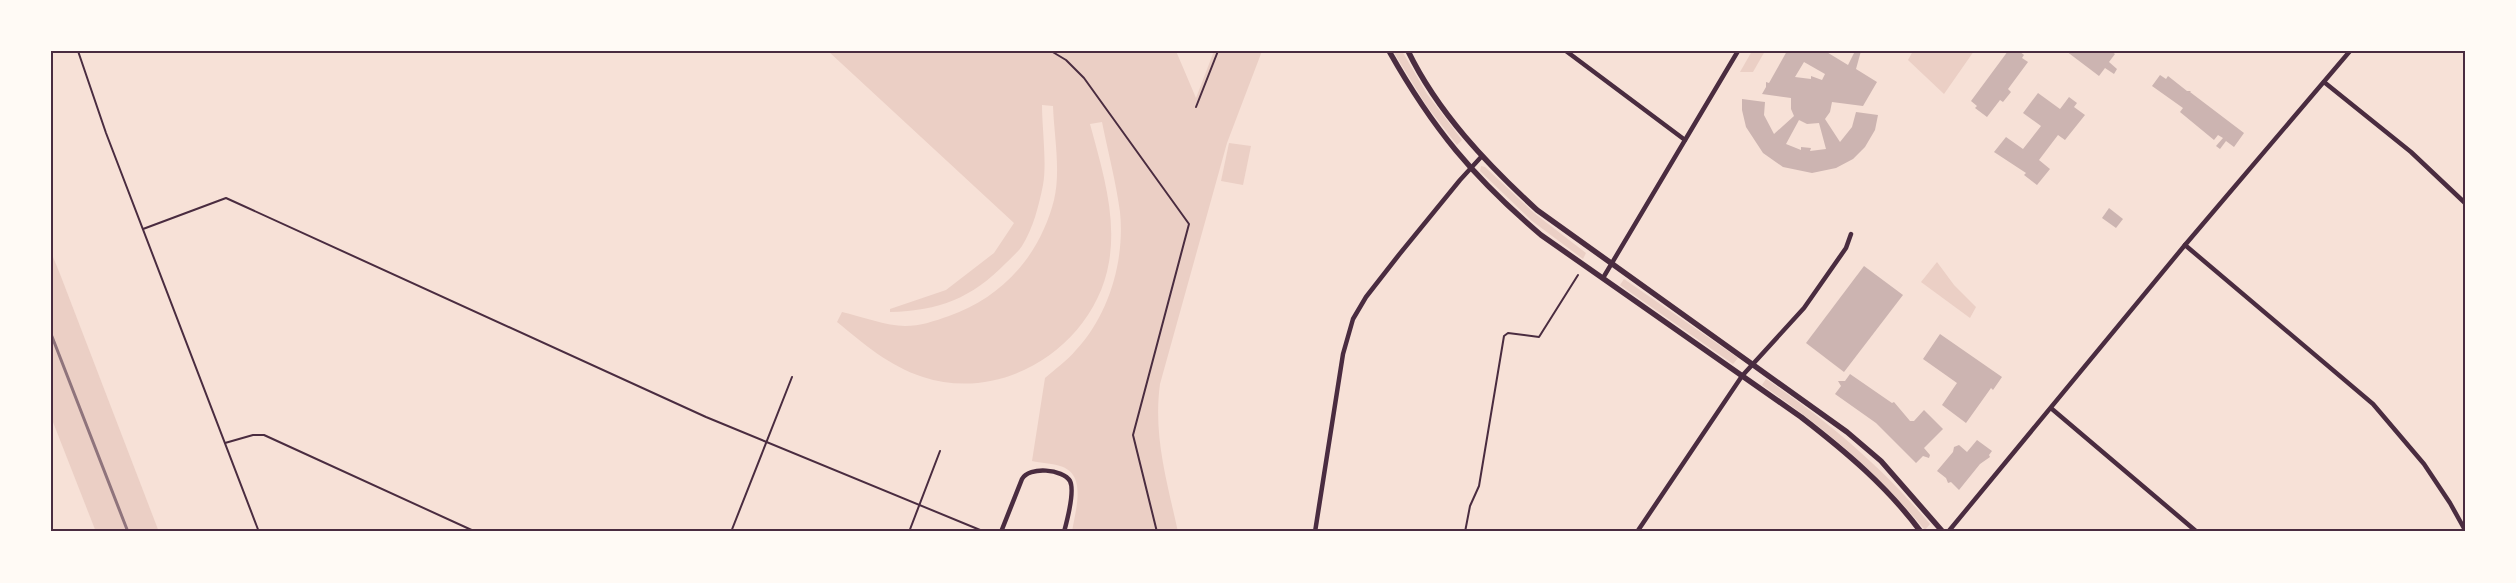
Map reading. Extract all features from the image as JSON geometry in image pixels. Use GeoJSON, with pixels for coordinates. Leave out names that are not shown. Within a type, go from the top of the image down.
{"type":"FeatureCollection","features":[{"type":"Feature","properties":{"kind":"street"},"geometry":{"type":"LineString","coordinates":[[1389,51],[1426,114],[1470,169],[1541,235],[1800,417],[1864,469],[1905,511],[1921,532]]}},
{"type":"Feature","properties":{"kind":"street"},"geometry":{"type":"LineString","coordinates":[[1408,51],[1441,106],[1482,156],[1537,210],[1847,432],[1881,461],[1943,532]]}},
{"type":"Feature","properties":{"kind":"street"},"geometry":{"type":"LineString","coordinates":[[1566,51],[1685,140]]}},
{"type":"Feature","properties":{"kind":"street"},"geometry":{"type":"LineString","coordinates":[[1603,278],[1738,51]]}},
{"type":"Feature","properties":{"kind":"street"},"geometry":{"type":"LineString","coordinates":[[1948,532],[2052,409],[2185,245],[2350,51]]}},
{"type":"Feature","properties":{"kind":"street"},"geometry":{"type":"LineString","coordinates":[[2324,82],[2411,152],[2465,203]]}},
{"type":"Feature","properties":{"kind":"street"},"geometry":{"type":"LineString","coordinates":[[1315,532],[1343,354],[1354,319],[1377,282],[1482,156]]}},
{"type":"Feature","properties":{"kind":"street"},"geometry":{"type":"LineString","coordinates":[[1638,532],[1742,376],[1804,308],[1846,248],[1851,234]]}},
{"type":"Feature","properties":{"kind":"street"},"geometry":{"type":"LineString","coordinates":[[2185,245],[2373,404],[2424,464],[2465,529]]}},
{"type":"Feature","properties":{"kind":"street"},"geometry":{"type":"LineString","coordinates":[[2052,409],[2197,532]]}},
{"type":"Feature","properties":{"kind":"street"},"geometry":{"type":"LineString","coordinates":[[1001,532],[1022,479],[1026,473],[1033,470],[1062,474],[1070,482],[1071,492],[1064,532]]}},
{"type":"Feature","properties":{"kind":"lane"},"geometry":{"type":"LineString","coordinates":[[78,51],[106,133],[259,532]]}},
{"type":"Feature","properties":{"kind":"lane"},"geometry":{"type":"LineString","coordinates":[[143,229],[226,198],[706,418],[985,532]]}},
{"type":"Feature","properties":{"kind":"lane"},"geometry":{"type":"LineString","coordinates":[[731,532],[792,377]]}},
{"type":"Feature","properties":{"kind":"lane"},"geometry":{"type":"LineString","coordinates":[[225,443],[253,435],[264,435],[476,532]]}},
{"type":"Feature","properties":{"kind":"lane"},"geometry":{"type":"LineString","coordinates":[[909,532],[940,451]]}},
{"type":"Feature","properties":{"kind":"path"},"geometry":{"type":"LineString","coordinates":[[1051,51],[1066,60],[1084,78],[1189,224],[1133,435],[1157,532]]}},
{"type":"Feature","properties":{"kind":"path"},"geometry":{"type":"LineString","coordinates":[[1196,107],[1218,51]]}},
{"type":"Feature","properties":{"kind":"path"},"geometry":{"type":"LineString","coordinates":[[1465,532],[1470,506],[1479,486],[1504,336],[1508,333],[1539,337],[1578,275]]}},
{"type":"Feature","properties":{"kind":"shaded area"},"geometry":{"type":"Polygon","coordinates":[[[828,51],[1176,51],[1196,98],[1214,51],[1262,51],[1227,143],[1160,384],[1158,422],[1162,458],[1178,532],[1072,532],[1078,494],[1074,477],[1069,470],[1060,466],[1032,461],[1045,378],[1069,358],[1088,336],[1106,304],[1117,268],[1120,249],[1120,212],[1102,122],[1090,124],[1107,192],[1110,210],[1111,244],[1109,262],[1100,292],[1085,319],[1065,342],[1041,361],[1014,374],[984,382],[954,383],[923,377],[888,361],[837,322],[842,312],[898,326],[916,325],[933,321],[968,308],[986,298],[1016,272],[1029,256],[1039,239],[1048,220],[1054,200],[1057,165],[1053,106],[1042,105],[1043,185],[1032,225],[1020,248],[993,275],[967,294],[924,309],[890,312],[890,309],[946,290],[994,253],[1014,223],[828,51]]]}},
{"type":"Feature","properties":{"kind":"shaded area"},"geometry":{"type":"Polygon","coordinates":[[[1393,51],[1402,51],[1427,94],[1462,140],[1457,145],[1426,105],[1393,51]]]}},
{"type":"Feature","properties":{"kind":"shaded area"},"geometry":{"type":"Polygon","coordinates":[[[1752,51],[1765,51],[1753,72],[1740,72],[1752,51]]]}},
{"type":"Feature","properties":{"kind":"shaded area"},"geometry":{"type":"Polygon","coordinates":[[[1913,51],[1974,51],[1944,94],[1908,60],[1913,51]]]}},
{"type":"Feature","properties":{"kind":"shaded area"},"geometry":{"type":"Polygon","coordinates":[[[1229,143],[1251,146],[1243,185],[1221,181],[1229,143]]]}},
{"type":"Feature","properties":{"kind":"shaded area"},"geometry":{"type":"Polygon","coordinates":[[[1481,166],[1485,167],[1534,213],[1586,253],[1583,259],[1532,221],[1480,171],[1481,166]]]}},
{"type":"Feature","properties":{"kind":"shaded area"},"geometry":{"type":"Polygon","coordinates":[[[51,252],[159,532],[96,532],[51,417],[51,252]]]}},
{"type":"Feature","properties":{"kind":"shaded area"},"geometry":{"type":"Polygon","coordinates":[[[1937,262],[1954,285],[1976,307],[1970,318],[1921,282],[1937,262]]]}},
{"type":"Feature","properties":{"kind":"shaded area"},"geometry":{"type":"Polygon","coordinates":[[[1624,279],[1738,358],[1733,364],[1620,285],[1624,279]]]}},
{"type":"Feature","properties":{"kind":"shaded area"},"geometry":{"type":"Polygon","coordinates":[[[1766,379],[1833,428],[1873,464],[1930,524],[1925,530],[1887,488],[1849,452],[1808,418],[1762,385],[1766,379]]]}},
{"type":"Feature","properties":{"kind":"building"},"geometry":{"type":"Polygon","coordinates":[[[1787,51],[1825,51],[1848,65],[1855,51],[1861,51],[1856,69],[1877,82],[1863,106],[1832,102],[1830,112],[1825,119],[1840,142],[1852,127],[1856,112],[1878,115],[1875,130],[1865,147],[1853,159],[1836,168],[1812,173],[1783,167],[1763,153],[1746,127],[1742,110],[1742,99],[1765,102],[1764,115],[1774,134],[1794,116],[1791,109],[1791,98],[1762,94],[1766,87],[1766,82],[1769,83],[1787,51]],[[1804,62],[1795,77],[1811,79],[1811,76],[1822,80],[1825,74],[1804,62]],[[1799,120],[1786,144],[1801,150],[1801,147],[1811,148],[1810,151],[1826,149],[1819,123],[1807,124],[1799,120]]]}},
{"type":"Feature","properties":{"kind":"building"},"geometry":{"type":"Polygon","coordinates":[[[2008,51],[2019,51],[2024,55],[2022,58],[2028,62],[2008,89],[2011,92],[2003,102],[2000,100],[1987,117],[1975,108],[1977,106],[1971,101],[2008,51]]]}},
{"type":"Feature","properties":{"kind":"building"},"geometry":{"type":"Polygon","coordinates":[[[2066,51],[2111,51],[2115,54],[2109,62],[2117,69],[2114,74],[2105,68],[2099,76],[2066,51]]]}},
{"type":"Feature","properties":{"kind":"building"},"geometry":{"type":"Polygon","coordinates":[[[2160,75],[2166,79],[2168,76],[2187,91],[2191,91],[2244,133],[2234,147],[2226,141],[2220,149],[2216,146],[2223,138],[2218,135],[2214,140],[2180,112],[2183,108],[2152,86],[2160,75]]]}},
{"type":"Feature","properties":{"kind":"building"},"geometry":{"type":"Polygon","coordinates":[[[2038,93],[2060,109],[2069,97],[2077,103],[2074,107],[2085,115],[2065,140],[2058,135],[2039,160],[2050,169],[2037,185],[2024,175],[2026,173],[1994,152],[2006,137],[2023,149],[2041,126],[2023,113],[2038,93]]]}},
{"type":"Feature","properties":{"kind":"building"},"geometry":{"type":"Polygon","coordinates":[[[2109,208],[2123,219],[2116,228],[2102,218],[2109,208]]]}},
{"type":"Feature","properties":{"kind":"building"},"geometry":{"type":"Polygon","coordinates":[[[1864,266],[1903,295],[1844,372],[1806,343],[1864,266]]]}},
{"type":"Feature","properties":{"kind":"building"},"geometry":{"type":"Polygon","coordinates":[[[1940,334],[2002,377],[1993,390],[1991,388],[1966,423],[1942,405],[1957,383],[1923,359],[1940,334]]]}},
{"type":"Feature","properties":{"kind":"building"},"geometry":{"type":"Polygon","coordinates":[[[1850,374],[1892,403],[1894,402],[1910,421],[1914,421],[1924,410],[1943,429],[1924,448],[1930,455],[1929,458],[1923,456],[1916,463],[1876,423],[1835,394],[1841,386],[1838,381],[1845,381],[1850,374]]]}},
{"type":"Feature","properties":{"kind":"building"},"geometry":{"type":"Polygon","coordinates":[[[1977,440],[1992,451],[1989,455],[1990,457],[1980,464],[1959,490],[1951,482],[1948,483],[1946,478],[1937,471],[1953,452],[1954,447],[1959,445],[1967,452],[1977,440]]]}},
{"type":"Feature","properties":{"kind":"railway"},"geometry":{"type":"LineString","coordinates":[[51,334],[128,532]]}}]}
